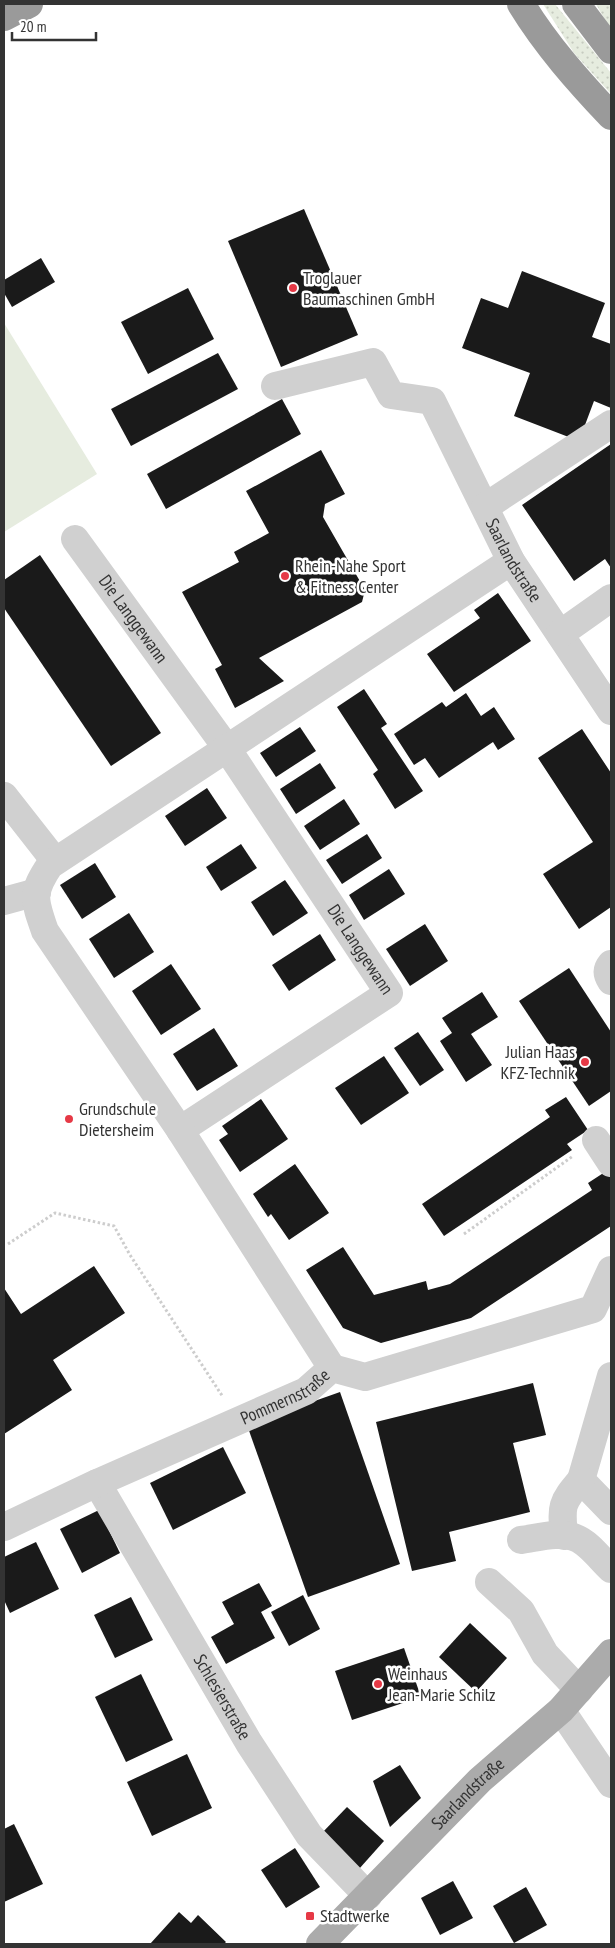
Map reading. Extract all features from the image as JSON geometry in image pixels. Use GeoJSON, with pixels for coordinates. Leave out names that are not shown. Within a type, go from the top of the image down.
{"type":"FeatureCollection","features":[{"type":"Feature","properties":{"kind":"highway"},"geometry":{"type":"LineString","coordinates":[[4,17],[29,4]]}},
{"type":"Feature","properties":{"kind":"highway"},"geometry":{"type":"LineString","coordinates":[[521,4],[533,23],[578,81],[611,116]]}},
{"type":"Feature","properties":{"kind":"highway"},"geometry":{"type":"LineString","coordinates":[[576,4],[611,50]]}},
{"type":"Feature","properties":{"kind":"main road","name":"Saarlandstraße"},"geometry":{"type":"LineString","coordinates":[[327,1942],[368,1896],[480,1780],[570,1700],[611,1653]]}},
{"type":"Feature","properties":{"kind":"street","name":"Saarlandstraße"},"geometry":{"type":"LineString","coordinates":[[275,386],[373,362],[391,394],[432,401],[511,561],[611,711]]}},
{"type":"Feature","properties":{"kind":"street"},"geometry":{"type":"LineString","coordinates":[[484,507],[611,424]]}},
{"type":"Feature","properties":{"kind":"street","name":"Die Langgewann"},"geometry":{"type":"LineString","coordinates":[[75,539],[226,748],[389,993],[180,1130]]}},
{"type":"Feature","properties":{"kind":"street"},"geometry":{"type":"LineString","coordinates":[[332,1368],[180,1130],[45,931],[35,902],[38,882],[55,861],[511,561]]}},
{"type":"Feature","properties":{"kind":"street"},"geometry":{"type":"LineString","coordinates":[[560,634],[611,598]]}},
{"type":"Feature","properties":{"kind":"street"},"geometry":{"type":"LineString","coordinates":[[4,796],[55,861]]}},
{"type":"Feature","properties":{"kind":"street"},"geometry":{"type":"LineString","coordinates":[[4,901],[37,892]]}},
{"type":"Feature","properties":{"kind":"street"},"geometry":{"type":"LineString","coordinates":[[611,964],[607,973],[611,981]]}},
{"type":"Feature","properties":{"kind":"street"},"geometry":{"type":"LineString","coordinates":[[596,1140],[611,1163]]}},
{"type":"Feature","properties":{"kind":"street","name":"Pommernstraße"},"geometry":{"type":"LineString","coordinates":[[4,1526],[97,1483],[306,1392],[332,1368],[365,1378],[593,1309],[611,1270]]}},
{"type":"Feature","properties":{"kind":"street"},"geometry":{"type":"LineString","coordinates":[[564,1536],[562,1506],[567,1496],[581,1480],[611,1376]]}},
{"type":"Feature","properties":{"kind":"street"},"geometry":{"type":"LineString","coordinates":[[581,1480],[611,1511]]}},
{"type":"Feature","properties":{"kind":"street","name":"Schlesierstraße"},"geometry":{"type":"LineString","coordinates":[[97,1483],[249,1743],[309,1835],[368,1896]]}},
{"type":"Feature","properties":{"kind":"street"},"geometry":{"type":"LineString","coordinates":[[521,1540],[564,1536],[576,1538],[583,1542],[611,1569]]}},
{"type":"Feature","properties":{"kind":"street"},"geometry":{"type":"LineString","coordinates":[[489,1582],[521,1611],[570,1700],[611,1784]]}},
{"type":"Feature","properties":{"kind":"path"},"geometry":{"type":"LineString","coordinates":[[464,1234],[596,1140]]}},
{"type":"Feature","properties":{"kind":"path"},"geometry":{"type":"LineString","coordinates":[[8,1244],[55,1213],[114,1226],[130,1255],[238,1421]]}},
{"type":"Feature","properties":{"kind":"shaded area"},"geometry":{"type":"Polygon","coordinates":[[[543,4],[555,4],[611,73],[611,94],[574,53],[543,4]]]}},
{"type":"Feature","properties":{"kind":"shaded area"},"geometry":{"type":"Polygon","coordinates":[[[596,4],[611,4],[611,30],[609,27],[596,4]]]}},
{"type":"Feature","properties":{"kind":"shaded area"},"geometry":{"type":"Polygon","coordinates":[[[4,323],[97,474],[4,532],[4,323]]]}},
{"type":"Feature","properties":{"kind":"building","name":"Troglauer Baumaschinen GmbH"},"geometry":{"type":"Polygon","coordinates":[[[304,209],[358,335],[281,367],[228,241],[304,209]]]}},
{"type":"Feature","properties":{"kind":"building"},"geometry":{"type":"Polygon","coordinates":[[[41,258],[55,282],[12,307],[4,293],[4,280],[41,258]]]}},
{"type":"Feature","properties":{"kind":"building"},"geometry":{"type":"Polygon","coordinates":[[[522,271],[605,303],[592,337],[611,344],[611,408],[594,401],[579,441],[514,416],[530,373],[462,348],[481,298],[508,308],[522,271]]]}},
{"type":"Feature","properties":{"kind":"building"},"geometry":{"type":"Polygon","coordinates":[[[188,288],[214,339],[148,374],[121,322],[188,288]]]}},
{"type":"Feature","properties":{"kind":"building"},"geometry":{"type":"Polygon","coordinates":[[[218,353],[238,389],[131,446],[111,409],[218,353]]]}},
{"type":"Feature","properties":{"kind":"building"},"geometry":{"type":"Polygon","coordinates":[[[282,399],[301,434],[166,509],[147,474],[282,399]]]}},
{"type":"Feature","properties":{"kind":"building"},"geometry":{"type":"Polygon","coordinates":[[[611,444],[611,568],[605,559],[574,581],[522,505],[611,444]]]}},
{"type":"Feature","properties":{"kind":"building","name":"Rhein-Nahe Sport & Fitness Center"},"geometry":{"type":"Polygon","coordinates":[[[321,450],[345,494],[325,504],[323,517],[365,590],[362,602],[259,658],[284,681],[235,708],[215,669],[222,665],[182,592],[239,562],[234,552],[269,533],[246,491],[321,450]]]}},
{"type":"Feature","properties":{"kind":"building"},"geometry":{"type":"Polygon","coordinates":[[[40,555],[161,733],[111,766],[4,608],[4,580],[40,555]]]}},
{"type":"Feature","properties":{"kind":"building"},"geometry":{"type":"Polygon","coordinates":[[[498,593],[531,641],[454,692],[427,654],[480,618],[474,610],[498,593]]]}},
{"type":"Feature","properties":{"kind":"building"},"geometry":{"type":"Polygon","coordinates":[[[364,689],[387,724],[381,728],[423,791],[395,809],[373,774],[378,770],[337,707],[364,689]]]}},
{"type":"Feature","properties":{"kind":"building"},"geometry":{"type":"Polygon","coordinates":[[[466,693],[481,716],[494,707],[515,739],[498,750],[493,742],[439,778],[425,758],[414,765],[394,734],[442,702],[446,707],[466,693]]]}},
{"type":"Feature","properties":{"kind":"building"},"geometry":{"type":"Polygon","coordinates":[[[300,727],[316,751],[276,777],[260,753],[300,727]]]}},
{"type":"Feature","properties":{"kind":"building"},"geometry":{"type":"Polygon","coordinates":[[[582,729],[611,773],[611,907],[579,929],[543,874],[593,842],[538,758],[582,729]]]}},
{"type":"Feature","properties":{"kind":"building"},"geometry":{"type":"Polygon","coordinates":[[[320,763],[336,788],[296,814],[280,789],[320,763]]]}},
{"type":"Feature","properties":{"kind":"building"},"geometry":{"type":"Polygon","coordinates":[[[207,788],[227,818],[185,846],[165,816],[207,788]]]}},
{"type":"Feature","properties":{"kind":"building"},"geometry":{"type":"Polygon","coordinates":[[[344,799],[360,824],[320,850],[304,826],[344,799]]]}},
{"type":"Feature","properties":{"kind":"building"},"geometry":{"type":"Polygon","coordinates":[[[367,834],[382,858],[342,884],[326,860],[367,834]]]}},
{"type":"Feature","properties":{"kind":"building"},"geometry":{"type":"Polygon","coordinates":[[[241,844],[257,868],[221,891],[206,867],[241,844]]]}},
{"type":"Feature","properties":{"kind":"building"},"geometry":{"type":"Polygon","coordinates":[[[95,863],[116,897],[82,919],[60,885],[95,863]]]}},
{"type":"Feature","properties":{"kind":"building"},"geometry":{"type":"Polygon","coordinates":[[[389,869],[405,894],[364,920],[349,895],[389,869]]]}},
{"type":"Feature","properties":{"kind":"building"},"geometry":{"type":"Polygon","coordinates":[[[285,880],[308,913],[273,936],[251,902],[285,880]]]}},
{"type":"Feature","properties":{"kind":"building"},"geometry":{"type":"Polygon","coordinates":[[[129,913],[154,952],[114,978],[89,939],[129,913]]]}},
{"type":"Feature","properties":{"kind":"building"},"geometry":{"type":"Polygon","coordinates":[[[425,924],[448,961],[410,986],[386,949],[425,924]]]}},
{"type":"Feature","properties":{"kind":"building"},"geometry":{"type":"Polygon","coordinates":[[[320,934],[336,960],[289,991],[272,965],[320,934]]]}},
{"type":"Feature","properties":{"kind":"building"},"geometry":{"type":"Polygon","coordinates":[[[171,964],[201,1009],[161,1035],[132,991],[171,964]]]}},
{"type":"Feature","properties":{"kind":"building","name":"Julian Haas KFZ-Technik"},"geometry":{"type":"Polygon","coordinates":[[[569,968],[611,1032],[611,1091],[589,1106],[519,1001],[569,968]]]}},
{"type":"Feature","properties":{"kind":"building"},"geometry":{"type":"Polygon","coordinates":[[[482,992],[498,1017],[471,1034],[492,1065],[466,1082],[440,1041],[452,1033],[442,1018],[482,992]]]}},
{"type":"Feature","properties":{"kind":"building"},"geometry":{"type":"Polygon","coordinates":[[[214,1028],[238,1066],[197,1091],[173,1054],[214,1028]]]}},
{"type":"Feature","properties":{"kind":"building"},"geometry":{"type":"Polygon","coordinates":[[[418,1032],[444,1070],[420,1086],[394,1048],[418,1032]]]}},
{"type":"Feature","properties":{"kind":"building"},"geometry":{"type":"Polygon","coordinates":[[[384,1056],[409,1093],[361,1125],[335,1088],[384,1056]]]}},
{"type":"Feature","properties":{"kind":"building"},"geometry":{"type":"Polygon","coordinates":[[[566,1097],[588,1130],[567,1144],[572,1150],[444,1236],[422,1204],[550,1117],[545,1110],[566,1097]]]}},
{"type":"Feature","properties":{"kind":"building"},"geometry":{"type":"Polygon","coordinates":[[[261,1099],[288,1139],[240,1172],[219,1140],[228,1134],[222,1126],[261,1099]]]}},
{"type":"Feature","properties":{"kind":"building"},"geometry":{"type":"Polygon","coordinates":[[[295,1164],[329,1213],[289,1240],[271,1214],[268,1217],[253,1194],[295,1164]]]}},
{"type":"Feature","properties":{"kind":"building"},"geometry":{"type":"Polygon","coordinates":[[[608,1170],[611,1174],[611,1226],[471,1318],[381,1343],[343,1328],[306,1270],[343,1247],[374,1295],[426,1281],[428,1290],[450,1284],[592,1190],[588,1183],[608,1170]]]}},
{"type":"Feature","properties":{"kind":"building"},"geometry":{"type":"Polygon","coordinates":[[[94,1266],[125,1313],[53,1360],[72,1390],[4,1434],[4,1288],[21,1314],[94,1266]]]}},
{"type":"Feature","properties":{"kind":"building"},"geometry":{"type":"Polygon","coordinates":[[[533,1383],[546,1435],[513,1443],[530,1512],[449,1532],[456,1561],[412,1571],[376,1422],[533,1383]]]}},
{"type":"Feature","properties":{"kind":"building"},"geometry":{"type":"Polygon","coordinates":[[[340,1392],[400,1564],[308,1597],[247,1425],[340,1392]]]}},
{"type":"Feature","properties":{"kind":"building"},"geometry":{"type":"Polygon","coordinates":[[[223,1447],[246,1493],[173,1530],[150,1483],[223,1447]]]}},
{"type":"Feature","properties":{"kind":"building"},"geometry":{"type":"Polygon","coordinates":[[[99,1510],[120,1553],[82,1573],[60,1529],[99,1510]]]}},
{"type":"Feature","properties":{"kind":"building"},"geometry":{"type":"Polygon","coordinates":[[[36,1542],[59,1589],[10,1613],[4,1600],[4,1557],[36,1542]]]}},
{"type":"Feature","properties":{"kind":"building"},"geometry":{"type":"Polygon","coordinates":[[[259,1583],[272,1606],[261,1612],[275,1638],[226,1664],[211,1637],[234,1624],[222,1602],[259,1583]]]}},
{"type":"Feature","properties":{"kind":"building"},"geometry":{"type":"Polygon","coordinates":[[[303,1595],[320,1629],[289,1646],[271,1612],[303,1595]]]}},
{"type":"Feature","properties":{"kind":"building"},"geometry":{"type":"Polygon","coordinates":[[[131,1597],[153,1640],[115,1658],[94,1615],[131,1597]]]}},
{"type":"Feature","properties":{"kind":"building"},"geometry":{"type":"Polygon","coordinates":[[[470,1623],[507,1658],[476,1692],[439,1657],[470,1623]]]}},
{"type":"Feature","properties":{"kind":"building","name":"Weinhaus Jean-Marie Schilz"},"geometry":{"type":"Polygon","coordinates":[[[404,1648],[421,1697],[352,1720],[335,1671],[404,1648]]]}},
{"type":"Feature","properties":{"kind":"building"},"geometry":{"type":"Polygon","coordinates":[[[141,1674],[173,1740],[126,1762],[95,1697],[141,1674]]]}},
{"type":"Feature","properties":{"kind":"building"},"geometry":{"type":"Polygon","coordinates":[[[187,1754],[212,1808],[152,1836],[127,1782],[187,1754]]]}},
{"type":"Feature","properties":{"kind":"building"},"geometry":{"type":"Polygon","coordinates":[[[400,1765],[421,1798],[390,1827],[373,1781],[400,1765]]]}},
{"type":"Feature","properties":{"kind":"building"},"geometry":{"type":"Polygon","coordinates":[[[347,1807],[384,1841],[359,1869],[321,1834],[347,1807]]]}},
{"type":"Feature","properties":{"kind":"building"},"geometry":{"type":"Polygon","coordinates":[[[14,1824],[43,1884],[4,1902],[4,1829],[14,1824]]]}},
{"type":"Feature","properties":{"kind":"building"},"geometry":{"type":"Polygon","coordinates":[[[295,1848],[320,1887],[286,1908],[261,1870],[295,1848]]]}},
{"type":"Feature","properties":{"kind":"building"},"geometry":{"type":"Polygon","coordinates":[[[453,1881],[473,1918],[440,1935],[421,1898],[453,1881]]]}},
{"type":"Feature","properties":{"kind":"building"},"geometry":{"type":"Polygon","coordinates":[[[526,1887],[547,1925],[514,1943],[493,1906],[526,1887]]]}},
{"type":"Feature","properties":{"kind":"building"},"geometry":{"type":"Polygon","coordinates":[[[179,1912],[191,1923],[198,1915],[226,1942],[224,1944],[150,1944],[179,1912]]]}},
{"type":"Feature","properties":{"kind":"place","name":"Troglauer Baumaschinen GmbH"},"geometry":{"type":"Point","coordinates":[293,288]}},
{"type":"Feature","properties":{"kind":"place","name":"Rhein-Nahe Sport & Fitness Center"},"geometry":{"type":"Point","coordinates":[285,576]}},
{"type":"Feature","properties":{"kind":"place","name":"Julian Haas KFZ-Technik"},"geometry":{"type":"Point","coordinates":[585,1062]}},
{"type":"Feature","properties":{"kind":"place","name":"Grundschule Dietersheim"},"geometry":{"type":"Point","coordinates":[69,1119]}},
{"type":"Feature","properties":{"kind":"place","name":"Weinhaus Jean-Marie Schilz"},"geometry":{"type":"Point","coordinates":[378,1684]}},
{"type":"Feature","properties":{"kind":"place","name":"Stadtwerke"},"geometry":{"type":"Point","coordinates":[310,1916]}}]}
